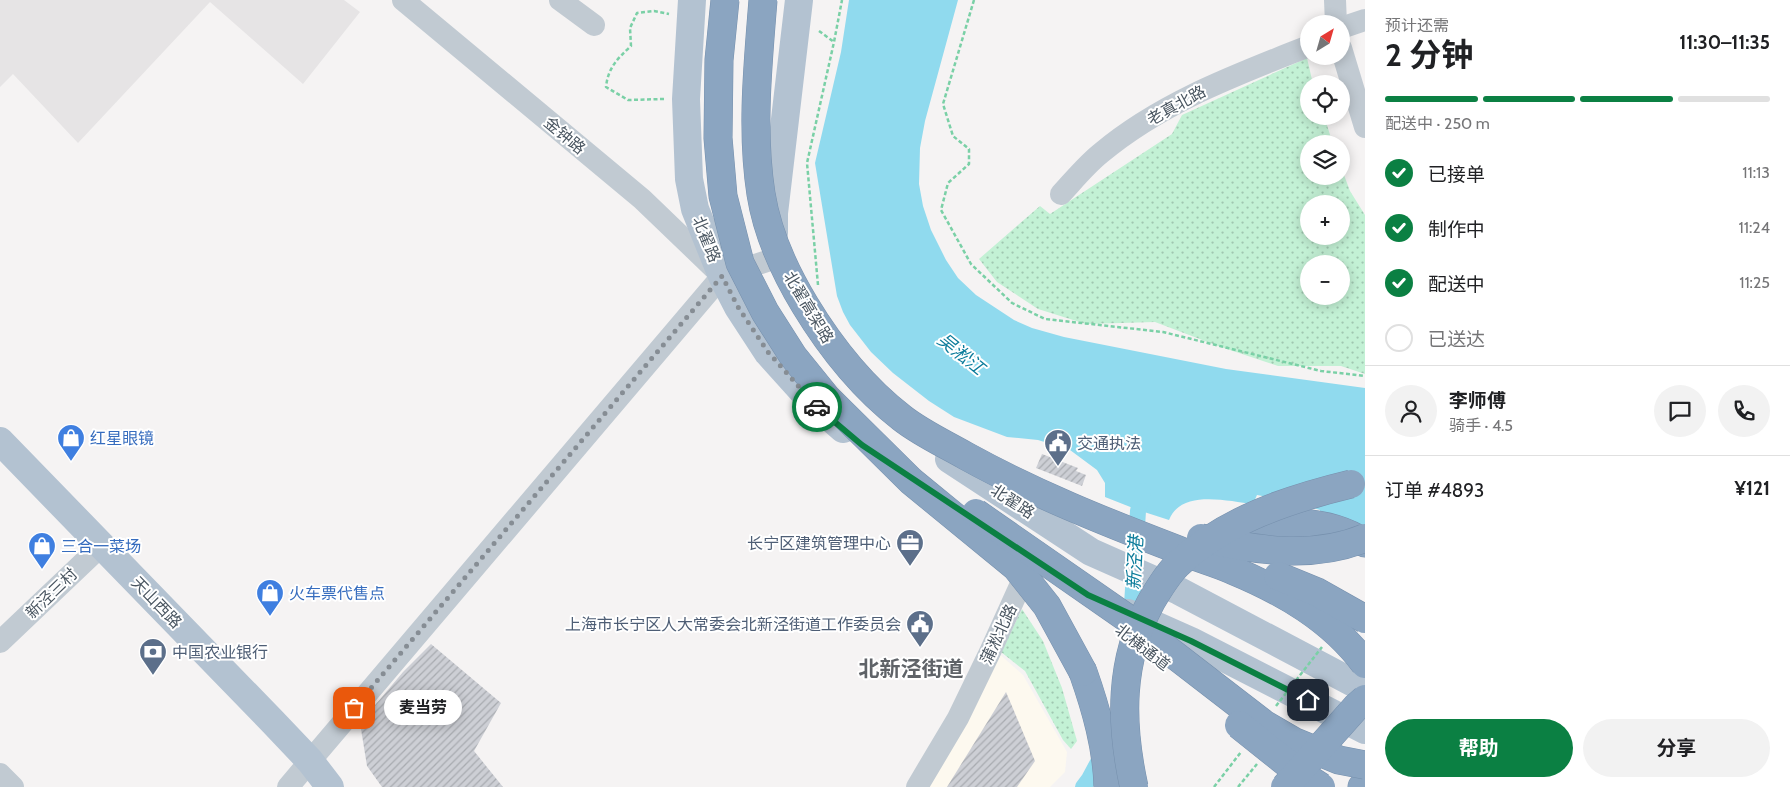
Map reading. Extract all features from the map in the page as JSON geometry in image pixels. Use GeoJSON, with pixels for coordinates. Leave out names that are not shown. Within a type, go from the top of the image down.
{"type":"FeatureCollection","features":[{"type":"Feature","properties":{"kind":"highway"},"geometry":{"type":"LineString","coordinates":[[725,0],[719,60],[718,138],[723,196],[740,263],[765,312],[793,356],[827,398],[911,481],[1016,567],[1048,606],[1083,672],[1094,704],[1103,740],[1108,787]]}},
{"type":"Feature","properties":{"kind":"highway","name":"北翟高架路"},"geometry":{"type":"LineString","coordinates":[[764,0],[758,65],[756,139],[762,196],[776,250],[797,292],[824,336],[851,370],[904,419],[997,473],[1054,500]]}},
{"type":"Feature","properties":{"kind":"highway"},"geometry":{"type":"LineString","coordinates":[[867,438],[1124,616],[1264,724],[1295,742],[1340,760],[1365,765]]}},
{"type":"Feature","properties":{"kind":"highway","name":"北横通道"},"geometry":{"type":"LineString","coordinates":[[867,438],[1120,629],[1251,735],[1321,787]]}},
{"type":"Feature","properties":{"kind":"highway"},"geometry":{"type":"LineString","coordinates":[[1132,779],[1124,716],[1125,684],[1132,646],[1141,620],[1156,593],[1176,566],[1202,545],[1273,506],[1365,480]]}},
{"type":"Feature","properties":{"kind":"highway"},"geometry":{"type":"LineString","coordinates":[[1054,500],[1172,532],[1245,547],[1300,552],[1347,545],[1365,538]]}},
{"type":"Feature","properties":{"kind":"highway"},"geometry":{"type":"LineString","coordinates":[[1054,500],[1244,562],[1317,592],[1365,619]]}},
{"type":"Feature","properties":{"kind":"highway"},"geometry":{"type":"LineString","coordinates":[[1054,500],[1177,550],[1232,569],[1281,594],[1317,615],[1352,646],[1365,664]]}},
{"type":"Feature","properties":{"kind":"highway"},"geometry":{"type":"LineString","coordinates":[[1219,535],[1257,525],[1289,523],[1323,525],[1356,537],[1365,543]]}},
{"type":"Feature","properties":{"kind":"highway"},"geometry":{"type":"LineString","coordinates":[[1285,787],[1356,707],[1365,700]]}},
{"type":"Feature","properties":{"kind":"highway"},"geometry":{"type":"LineString","coordinates":[[1311,787],[1365,719]]}},
{"type":"Feature","properties":{"kind":"highway"},"geometry":{"type":"LineString","coordinates":[[1362,787],[1365,784]]}},
{"type":"Feature","properties":{"kind":"main road","name":"北翟路"},"geometry":{"type":"LineString","coordinates":[[799,0],[774,213],[773,259],[798,318],[820,348],[892,421],[1091,552],[1179,591],[1365,689]]}},
{"type":"Feature","properties":{"kind":"main road","name":"北翟路"},"geometry":{"type":"LineString","coordinates":[[691,8],[686,99],[690,178],[695,209],[722,276],[738,307],[768,352],[812,403],[862,445],[1088,595],[1191,641],[1365,730]]}},
{"type":"Feature","properties":{"kind":"main road","name":"天山西路"},"geometry":{"type":"LineString","coordinates":[[0,441],[310,761],[330,787]]}},
{"type":"Feature","properties":{"kind":"street","name":"金钟路"},"geometry":{"type":"LineString","coordinates":[[403,0],[642,199],[722,276]]}},
{"type":"Feature","properties":{"kind":"street"},"geometry":{"type":"LineString","coordinates":[[560,0],[594,25]]}},
{"type":"Feature","properties":{"kind":"street"},"geometry":{"type":"LineString","coordinates":[[1335,0],[1336,15]]}},
{"type":"Feature","properties":{"kind":"street"},"geometry":{"type":"LineString","coordinates":[[1350,25],[1365,20]]}},
{"type":"Feature","properties":{"kind":"street","name":"老真北路"},"geometry":{"type":"LineString","coordinates":[[1061,194],[1082,170],[1102,152],[1189,95],[1300,50]]}},
{"type":"Feature","properties":{"kind":"street"},"geometry":{"type":"LineString","coordinates":[[1346,65],[1365,127]]}},
{"type":"Feature","properties":{"kind":"street"},"geometry":{"type":"LineString","coordinates":[[288,787],[722,276],[773,259]]}},
{"type":"Feature","properties":{"kind":"street","name":"新泾三村"},"geometry":{"type":"LineString","coordinates":[[0,642],[102,545]]}},
{"type":"Feature","properties":{"kind":"street","name":"蒲淞北路"},"geometry":{"type":"LineString","coordinates":[[917,787],[958,718],[1033,559]]}},
{"type":"Feature","properties":{"kind":"street"},"geometry":{"type":"LineString","coordinates":[[0,774],[13,787]]}},
{"type":"Feature","properties":{"kind":"path"},"geometry":{"type":"LineString","coordinates":[[819,292],[807,163],[842,0]]}},
{"type":"Feature","properties":{"kind":"path"},"geometry":{"type":"LineString","coordinates":[[974,0],[943,104],[953,136],[969,149],[969,164],[948,183],[942,210],[971,264],[1012,303],[1045,319],[1163,332],[1321,371],[1365,376]]}},
{"type":"Feature","properties":{"kind":"path"},"geometry":{"type":"LineString","coordinates":[[686,99],[628,100],[606,87],[608,73],[622,54],[631,46],[630,28],[637,13],[691,8]]}},
{"type":"Feature","properties":{"kind":"path"},"geometry":{"type":"LineString","coordinates":[[819,30],[834,42]]}},
{"type":"Feature","properties":{"kind":"path"},"geometry":{"type":"LineString","coordinates":[[1276,706],[1324,645]]}},
{"type":"Feature","properties":{"kind":"path"},"geometry":{"type":"LineString","coordinates":[[1214,787],[1241,752]]}},
{"type":"Feature","properties":{"kind":"shaded area"},"geometry":{"type":"Polygon","coordinates":[[[0,0],[344,0],[360,12],[303,84],[210,2],[78,143],[13,74],[0,87],[0,0]]]}},
{"type":"Feature","properties":{"kind":"shaded area"},"geometry":{"type":"Polygon","coordinates":[[[997,652],[1023,675],[1067,752],[1065,772],[1050,787],[924,787],[997,652]]]}},
{"type":"Feature","properties":{"kind":"green space"},"geometry":{"type":"Polygon","coordinates":[[[1300,61],[1300,65],[1309,65],[1311,75],[1300,75],[1300,125],[1327,125],[1330,135],[1300,135],[1300,185],[1348,185],[1365,215],[1365,374],[1341,366],[1278,366],[1155,322],[1086,324],[1038,309],[997,282],[979,259],[1040,206],[1050,214],[1172,134],[1182,115],[1300,61]]]}},
{"type":"Feature","properties":{"kind":"green space"},"geometry":{"type":"Polygon","coordinates":[[[1022,609],[1043,641],[1062,688],[1077,741],[1071,749],[1063,740],[1025,671],[1001,652],[1022,609]]]}},
{"type":"Feature","properties":{"kind":"water","name":"吴淞江"},"geometry":{"type":"Polygon","coordinates":[[[849,0],[958,0],[925,121],[920,148],[919,184],[923,206],[931,230],[946,260],[958,278],[976,295],[1014,320],[1032,328],[1064,337],[1226,369],[1365,388],[1365,531],[1320,518],[1320,510],[1290,501],[1257,495],[1253,504],[1206,499],[1194,501],[1184,504],[1175,510],[1169,520],[1138,510],[1105,497],[1105,483],[1097,470],[1070,450],[1038,440],[1007,437],[954,417],[929,401],[893,373],[871,352],[850,325],[837,296],[815,163],[841,52],[849,0]]]}},
{"type":"Feature","properties":{"kind":"building"},"geometry":{"type":"Polygon","coordinates":[[[1042,454],[1078,468],[1076,471],[1086,475],[1082,486],[1036,468],[1042,454]]]}},
{"type":"Feature","properties":{"kind":"building"},"geometry":{"type":"Polygon","coordinates":[[[431,644],[501,703],[474,751],[503,787],[382,787],[367,766],[360,723],[403,672],[431,644]]]}},
{"type":"Feature","properties":{"kind":"building"},"geometry":{"type":"Polygon","coordinates":[[[1006,692],[1035,761],[1017,787],[947,787],[1006,692]]]}},
{"type":"Feature","properties":{"kind":"waterway","name":"新泾港"},"geometry":{"type":"LineString","coordinates":[[1131,620],[1138,511],[1143,491]]}},
{"type":"Feature","properties":{"kind":"waterway","name":"新泾港"},"geometry":{"type":"LineString","coordinates":[[1083,787],[1103,753]]}},
{"type":"Feature","properties":{"kind":"way so far"},"geometry":{"type":"LineString","coordinates":[[354,708],[722,276],[738,307],[768,352],[817,407]]}},
{"type":"Feature","properties":{"kind":"place","name":"红星眼镜"},"geometry":{"type":"Point","coordinates":[71,462]}},
{"type":"Feature","properties":{"kind":"place","name":"交通执法"},"geometry":{"type":"Point","coordinates":[1058,467]}},
{"type":"Feature","properties":{"kind":"place","name":"长宁区建筑管理中心"},"geometry":{"type":"Point","coordinates":[910,567]}},
{"type":"Feature","properties":{"kind":"place","name":"三合一菜场"},"geometry":{"type":"Point","coordinates":[42,570]}},
{"type":"Feature","properties":{"kind":"place","name":"火车票代售点"},"geometry":{"type":"Point","coordinates":[270,617]}},
{"type":"Feature","properties":{"kind":"place","name":"上海市长宁区人大常委会北新泾街道工作委员会"},"geometry":{"type":"Point","coordinates":[920,648]}},
{"type":"Feature","properties":{"kind":"place","name":"中国农业银行"},"geometry":{"type":"Point","coordinates":[153,676]}},
{"type":"Feature","properties":{"kind":"place","name":"麦当劳"},"geometry":{"type":"Point","coordinates":[354,708]}},
{"type":"Feature","properties":{"kind":"district","name":"北新泾街道"},"geometry":{"type":"Point","coordinates":[911,669]}},
{"type":"Feature","properties":{"kind":"route"},"geometry":{"type":"LineString","coordinates":[[817,407],[862,445],[1088,595],[1191,641],[1308,700]]}}]}
